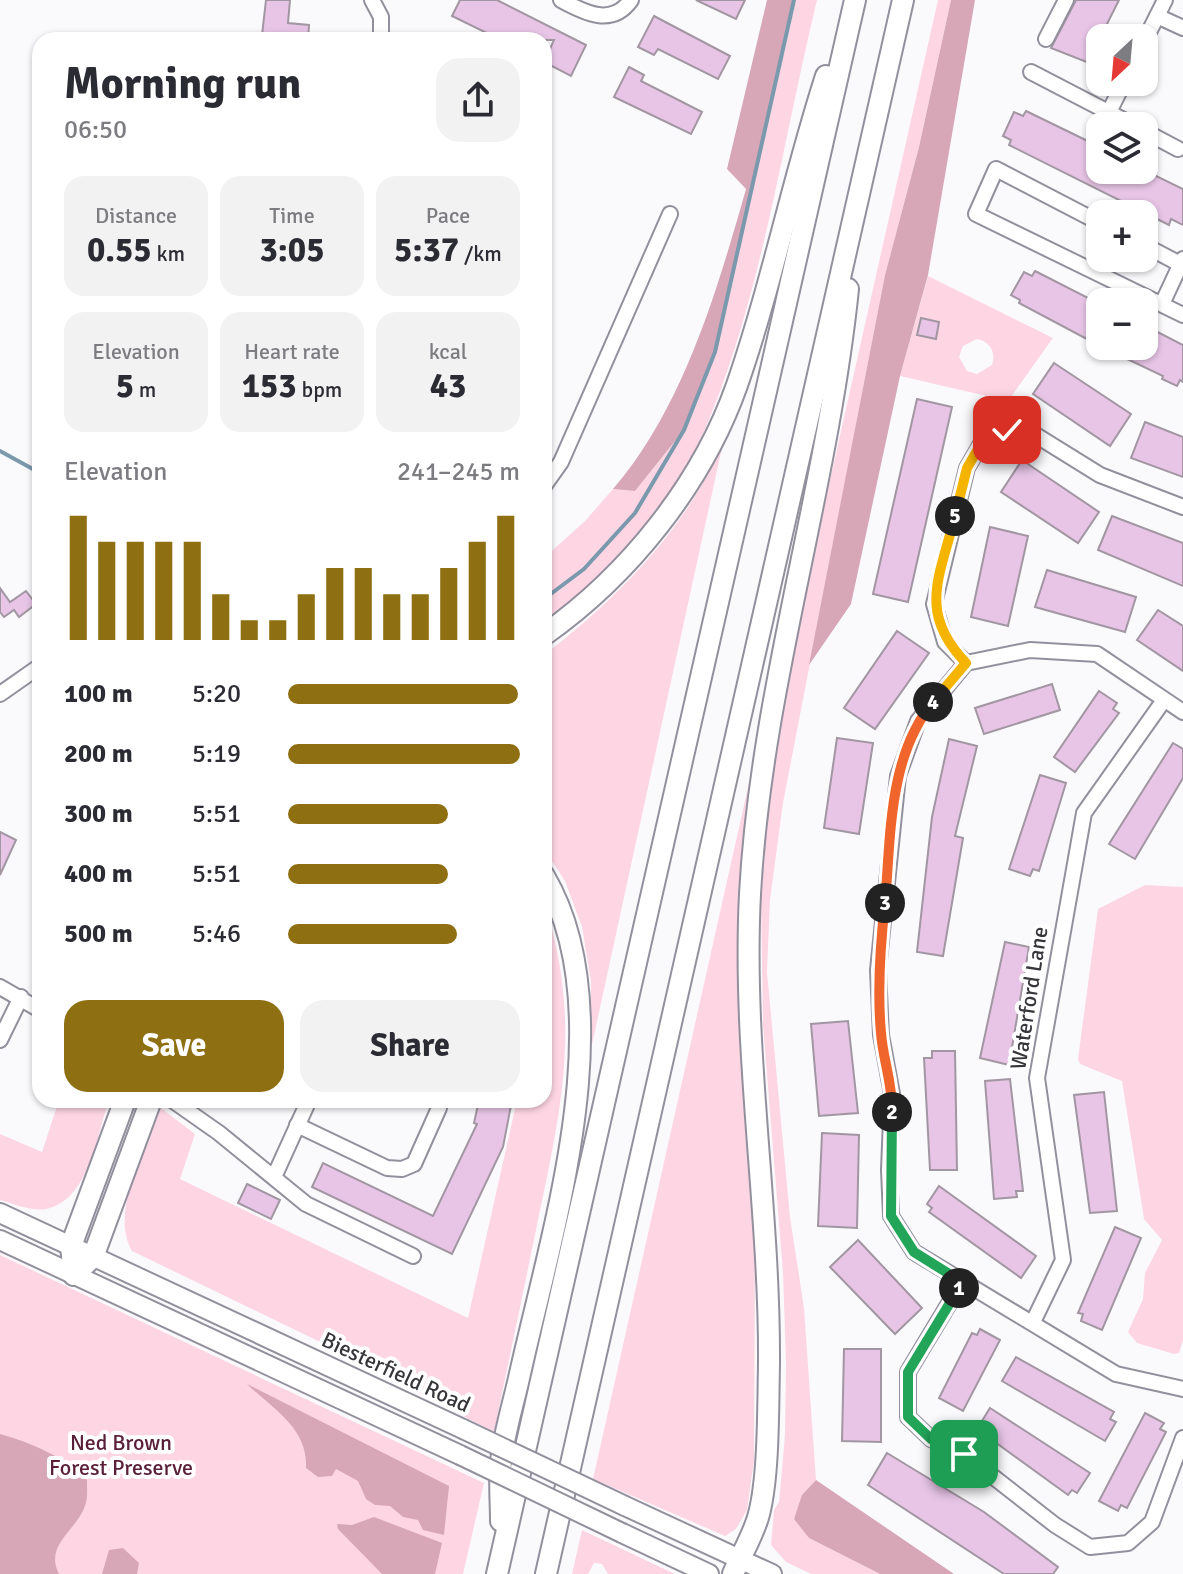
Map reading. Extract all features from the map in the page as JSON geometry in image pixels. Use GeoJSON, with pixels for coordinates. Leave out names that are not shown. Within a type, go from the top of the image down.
{"type":"FeatureCollection","features":[{"type":"Feature","properties":{"kind":"highway"},"geometry":{"type":"LineString","coordinates":[[552,629],[579,610],[652,536],[708,450],[736,387],[795,171],[853,0]]}},
{"type":"Feature","properties":{"kind":"highway"},"geometry":{"type":"LineString","coordinates":[[499,1567],[853,0]]}},
{"type":"Feature","properties":{"kind":"highway"},"geometry":{"type":"LineString","coordinates":[[546,1574],[903,0]]}},
{"type":"Feature","properties":{"kind":"highway"},"geometry":{"type":"LineString","coordinates":[[736,1567],[759,1515],[768,1412],[767,1263],[749,950],[757,804],[777,669],[834,402],[855,217]]}},
{"type":"Feature","properties":{"kind":"highway"},"geometry":{"type":"LineString","coordinates":[[499,1567],[501,1461],[556,1207],[578,1082],[579,994],[574,952],[552,893]]}},
{"type":"Feature","properties":{"kind":"highway"},"geometry":{"type":"LineString","coordinates":[[74,1275],[71,1246],[122,1108]]}},
{"type":"Feature","properties":{"kind":"highway"},"geometry":{"type":"LineString","coordinates":[[74,1275],[93,1257],[148,1110]]}},
{"type":"Feature","properties":{"kind":"main road","name":"Biesterfield Road"},"geometry":{"type":"LineString","coordinates":[[0,1213],[625,1506],[736,1567],[772,1574]]}},
{"type":"Feature","properties":{"kind":"main road"},"geometry":{"type":"LineString","coordinates":[[0,1240],[709,1574]]}},
{"type":"Feature","properties":{"kind":"street"},"geometry":{"type":"LineString","coordinates":[[561,0],[594,16],[608,16],[621,12],[631,0]]}},
{"type":"Feature","properties":{"kind":"street"},"geometry":{"type":"LineString","coordinates":[[1046,39],[1066,0]]}},
{"type":"Feature","properties":{"kind":"street"},"geometry":{"type":"LineString","coordinates":[[1153,24],[1165,0]]}},
{"type":"Feature","properties":{"kind":"street"},"geometry":{"type":"LineString","coordinates":[[378,2],[382,32]]}},
{"type":"Feature","properties":{"kind":"street"},"geometry":{"type":"LineString","coordinates":[[1157,16],[1183,28]]}},
{"type":"Feature","properties":{"kind":"street"},"geometry":{"type":"LineString","coordinates":[[1031,72],[1109,112],[1117,96]]}},
{"type":"Feature","properties":{"kind":"street"},"geometry":{"type":"LineString","coordinates":[[1158,138],[1178,149]]}},
{"type":"Feature","properties":{"kind":"street"},"geometry":{"type":"LineString","coordinates":[[1086,216],[996,169],[976,214],[1086,267]]}},
{"type":"Feature","properties":{"kind":"street"},"geometry":{"type":"LineString","coordinates":[[552,475],[561,462],[670,214]]}},
{"type":"Feature","properties":{"kind":"street"},"geometry":{"type":"LineString","coordinates":[[1158,251],[1182,261],[1162,304]]}},
{"type":"Feature","properties":{"kind":"street"},"geometry":{"type":"LineString","coordinates":[[1096,272],[1183,315]]}},
{"type":"Feature","properties":{"kind":"street"},"geometry":{"type":"LineString","coordinates":[[966,663],[945,642],[934,604],[967,468],[985,437],[1021,426],[1100,475],[1183,507]]}},
{"type":"Feature","properties":{"kind":"street"},"geometry":{"type":"LineString","coordinates":[[1183,712],[1097,654],[1030,650],[966,663],[918,721],[898,776],[878,970],[881,1035],[892,1094],[891,1216],[914,1252],[1116,1374],[1183,1389]]}},
{"type":"Feature","properties":{"kind":"street"},"geometry":{"type":"LineString","coordinates":[[0,694],[32,672]]}},
{"type":"Feature","properties":{"kind":"street","name":"Waterford Lane"},"geometry":{"type":"LineString","coordinates":[[1033,1322],[1063,1260],[1060,1219],[1037,1078],[1084,813],[1164,700]]}},
{"type":"Feature","properties":{"kind":"street"},"geometry":{"type":"LineString","coordinates":[[0,987],[32,1005]]}},
{"type":"Feature","properties":{"kind":"street"},"geometry":{"type":"LineString","coordinates":[[0,1040],[21,997]]}},
{"type":"Feature","properties":{"kind":"street"},"geometry":{"type":"LineString","coordinates":[[183,1108],[306,1204],[413,1256]]}},
{"type":"Feature","properties":{"kind":"street"},"geometry":{"type":"LineString","coordinates":[[274,1177],[305,1108]]}},
{"type":"Feature","properties":{"kind":"street"},"geometry":{"type":"LineString","coordinates":[[297,1125],[387,1168],[402,1169],[414,1164],[439,1108]]}},
{"type":"Feature","properties":{"kind":"street"},"geometry":{"type":"LineString","coordinates":[[962,1282],[908,1372],[908,1417],[931,1439],[964,1454],[1055,1525],[1090,1547],[1128,1543],[1152,1522],[1183,1438]]}},
{"type":"Feature","properties":{"kind":"green space"},"geometry":{"type":"Polygon","coordinates":[[[796,0],[817,0],[756,274],[741,329],[703,434],[674,486],[636,538],[590,585],[552,616],[552,551],[585,521],[613,489],[635,491],[684,430],[715,352],[796,0]]]}},
{"type":"Feature","properties":{"kind":"green space"},"geometry":{"type":"Polygon","coordinates":[[[938,0],[951,0],[919,147],[885,275],[783,803],[770,900],[767,972],[790,1217],[804,1308],[816,1480],[802,1495],[809,1538],[880,1574],[811,1574],[786,1562],[771,1545],[774,1510],[779,1502],[785,1435],[786,1363],[783,1273],[763,1025],[761,896],[773,757],[798,622],[938,0]]]}},
{"type":"Feature","properties":{"kind":"green space"},"geometry":{"type":"Polygon","coordinates":[[[928,276],[1053,338],[1008,401],[900,376],[928,276]],[[977,339],[963,346],[959,357],[967,371],[977,374],[992,365],[993,356],[986,343],[977,339]]]}},
{"type":"Feature","properties":{"kind":"green space"},"geometry":{"type":"Polygon","coordinates":[[[723,443],[591,1049],[591,981],[582,927],[565,881],[552,861],[552,648],[598,610],[647,560],[690,505],[723,443]]]}},
{"type":"Feature","properties":{"kind":"green space"},"geometry":{"type":"Polygon","coordinates":[[[751,774],[741,877],[739,963],[755,1263],[754,1460],[747,1510],[736,1529],[725,1536],[593,1479],[751,774]]]}},
{"type":"Feature","properties":{"kind":"green space"},"geometry":{"type":"Polygon","coordinates":[[[1145,885],[1183,887],[1183,1340],[1179,1353],[1174,1354],[1137,1343],[1128,1332],[1143,1299],[1145,1273],[1162,1240],[1144,1219],[1122,1081],[1080,1064],[1078,1059],[1098,909],[1145,885]]]}},
{"type":"Feature","properties":{"kind":"green space"},"geometry":{"type":"Polygon","coordinates":[[[552,931],[563,987],[565,1027],[560,1106],[494,1432],[314,1339],[132,1251],[126,1236],[127,1199],[139,1160],[161,1108],[195,1134],[180,1179],[468,1318],[515,1108],[552,1108],[552,931]]]}},
{"type":"Feature","properties":{"kind":"green space"},"geometry":{"type":"Polygon","coordinates":[[[56,1108],[107,1108],[83,1178],[64,1201],[50,1208],[31,1209],[0,1200],[0,1134],[42,1152],[56,1108]]]}},
{"type":"Feature","properties":{"kind":"green space","name":"Ned Brown Forest Preserve"},"geometry":{"type":"Polygon","coordinates":[[[0,1255],[484,1483],[463,1574],[0,1574],[0,1255]]]}},
{"type":"Feature","properties":{"kind":"green space"},"geometry":{"type":"Polygon","coordinates":[[[582,1530],[675,1574],[608,1574],[602,1564],[594,1563],[588,1574],[572,1574],[582,1530]]]}},
{"type":"Feature","properties":{"kind":"shaded area"},"geometry":{"type":"Polygon","coordinates":[[[767,0],[795,0],[715,352],[684,430],[635,491],[613,489],[638,457],[678,385],[723,268],[746,189],[727,169],[767,0]]]}},
{"type":"Feature","properties":{"kind":"shaded area"},"geometry":{"type":"Polygon","coordinates":[[[951,0],[975,0],[928,275],[900,376],[851,604],[809,665],[885,275],[919,147],[951,0]]]}},
{"type":"Feature","properties":{"kind":"shaded area"},"geometry":{"type":"Polygon","coordinates":[[[247,1384],[449,1486],[444,1535],[423,1530],[418,1520],[403,1517],[390,1506],[375,1505],[366,1499],[358,1481],[336,1469],[332,1476],[318,1477],[306,1468],[305,1454],[295,1431],[247,1384]]]}},
{"type":"Feature","properties":{"kind":"shaded area"},"geometry":{"type":"Polygon","coordinates":[[[0,1434],[46,1451],[87,1480],[85,1506],[55,1555],[59,1574],[0,1574],[0,1434]]]}},
{"type":"Feature","properties":{"kind":"shaded area"},"geometry":{"type":"Polygon","coordinates":[[[816,1480],[954,1574],[880,1574],[809,1538],[794,1519],[802,1495],[816,1480]]]}},
{"type":"Feature","properties":{"kind":"shaded area"},"geometry":{"type":"Polygon","coordinates":[[[374,1517],[442,1543],[435,1574],[382,1574],[338,1529],[337,1524],[352,1525],[374,1517]]]}},
{"type":"Feature","properties":{"kind":"shaded area"},"geometry":{"type":"Polygon","coordinates":[[[123,1548],[139,1563],[137,1574],[102,1574],[109,1550],[123,1548]]]}},
{"type":"Feature","properties":{"kind":"building"},"geometry":{"type":"Polygon","coordinates":[[[266,0],[290,0],[288,23],[309,25],[309,32],[262,32],[266,0]]]}},
{"type":"Feature","properties":{"kind":"building"},"geometry":{"type":"Polygon","coordinates":[[[460,0],[497,0],[586,45],[571,76],[552,66],[552,32],[485,32],[452,16],[460,0]]]}},
{"type":"Feature","properties":{"kind":"building"},"geometry":{"type":"Polygon","coordinates":[[[696,0],[745,0],[736,19],[696,0]]]}},
{"type":"Feature","properties":{"kind":"building"},"geometry":{"type":"Polygon","coordinates":[[[1076,0],[1119,0],[1107,24],[1086,24],[1086,62],[1051,48],[1076,0]]]}},
{"type":"Feature","properties":{"kind":"building"},"geometry":{"type":"Polygon","coordinates":[[[654,16],[730,56],[718,79],[658,49],[654,55],[638,47],[654,16]]]}},
{"type":"Feature","properties":{"kind":"building"},"geometry":{"type":"Polygon","coordinates":[[[629,67],[644,75],[641,81],[702,112],[691,134],[614,97],[629,67]]]}},
{"type":"Feature","properties":{"kind":"building"},"geometry":{"type":"Polygon","coordinates":[[[1026,111],[1086,140],[1086,184],[1009,145],[1011,140],[1003,136],[1014,112],[1023,116],[1026,111]]]}},
{"type":"Feature","properties":{"kind":"building"},"geometry":{"type":"Polygon","coordinates":[[[1158,177],[1183,189],[1183,225],[1171,219],[1169,225],[1158,220],[1158,200],[1119,200],[1087,184],[1158,184],[1158,177]]]}},
{"type":"Feature","properties":{"kind":"building"},"geometry":{"type":"Polygon","coordinates":[[[1035,271],[1086,297],[1086,339],[1019,303],[1020,300],[1011,295],[1024,272],[1032,276],[1035,271]]]}},
{"type":"Feature","properties":{"kind":"building"},"geometry":{"type":"Polygon","coordinates":[[[921,318],[939,322],[936,339],[917,335],[921,318]]]}},
{"type":"Feature","properties":{"kind":"building"},"geometry":{"type":"Polygon","coordinates":[[[1158,332],[1183,345],[1183,382],[1180,380],[1177,386],[1162,379],[1163,376],[1129,360],[1158,360],[1158,332]]]}},
{"type":"Feature","properties":{"kind":"building"},"geometry":{"type":"Polygon","coordinates":[[[1054,363],[1131,414],[1110,446],[1033,394],[1054,363]]]}},
{"type":"Feature","properties":{"kind":"building"},"geometry":{"type":"Polygon","coordinates":[[[917,399],[952,407],[908,602],[873,594],[917,399]]]}},
{"type":"Feature","properties":{"kind":"building"},"geometry":{"type":"Polygon","coordinates":[[[1145,422],[1183,437],[1183,477],[1131,458],[1145,422]]]}},
{"type":"Feature","properties":{"kind":"building"},"geometry":{"type":"Polygon","coordinates":[[[1022,460],[1099,512],[1078,543],[1001,492],[1022,460]]]}},
{"type":"Feature","properties":{"kind":"building"},"geometry":{"type":"Polygon","coordinates":[[[1112,516],[1183,543],[1183,586],[1098,550],[1112,516]]]}},
{"type":"Feature","properties":{"kind":"building"},"geometry":{"type":"Polygon","coordinates":[[[990,527],[1028,536],[1008,626],[971,617],[990,527]]]}},
{"type":"Feature","properties":{"kind":"building"},"geometry":{"type":"Polygon","coordinates":[[[1047,570],[1136,597],[1125,632],[1035,607],[1047,570]]]}},
{"type":"Feature","properties":{"kind":"building"},"geometry":{"type":"Polygon","coordinates":[[[0,588],[10,602],[26,591],[32,599],[32,607],[19,617],[14,610],[4,617],[0,612],[0,588]]]}},
{"type":"Feature","properties":{"kind":"building"},"geometry":{"type":"Polygon","coordinates":[[[1158,610],[1183,626],[1183,671],[1137,640],[1158,610]]]}},
{"type":"Feature","properties":{"kind":"building"},"geometry":{"type":"Polygon","coordinates":[[[897,631],[929,653],[875,729],[844,708],[897,631]]]}},
{"type":"Feature","properties":{"kind":"building"},"geometry":{"type":"Polygon","coordinates":[[[1052,684],[1060,710],[984,734],[975,708],[1052,684]]]}},
{"type":"Feature","properties":{"kind":"building"},"geometry":{"type":"Polygon","coordinates":[[[1099,691],[1117,703],[1113,709],[1119,713],[1075,772],[1054,757],[1099,691]]]}},
{"type":"Feature","properties":{"kind":"building"},"geometry":{"type":"Polygon","coordinates":[[[837,738],[873,743],[859,834],[824,828],[837,738]]]}},
{"type":"Feature","properties":{"kind":"building"},"geometry":{"type":"Polygon","coordinates":[[[949,739],[977,746],[955,836],[963,838],[943,956],[917,952],[932,817],[949,739]]]}},
{"type":"Feature","properties":{"kind":"building"},"geometry":{"type":"Polygon","coordinates":[[[1173,743],[1183,749],[1183,778],[1135,859],[1109,844],[1173,743]]]}},
{"type":"Feature","properties":{"kind":"building"},"geometry":{"type":"Polygon","coordinates":[[[1040,775],[1066,783],[1039,871],[1033,869],[1030,876],[1009,869],[1040,775]]]}},
{"type":"Feature","properties":{"kind":"building"},"geometry":{"type":"Polygon","coordinates":[[[0,832],[16,840],[0,875],[0,832]]]}},
{"type":"Feature","properties":{"kind":"building"},"geometry":{"type":"Polygon","coordinates":[[[1005,942],[1029,947],[1009,1065],[980,1058],[1005,942]]]}},
{"type":"Feature","properties":{"kind":"building"},"geometry":{"type":"Polygon","coordinates":[[[848,1021],[858,1113],[819,1116],[811,1024],[848,1021]]]}},
{"type":"Feature","properties":{"kind":"building"},"geometry":{"type":"Polygon","coordinates":[[[932,1051],[955,1051],[957,1170],[930,1170],[924,1058],[932,1058],[932,1051]]]}},
{"type":"Feature","properties":{"kind":"building"},"geometry":{"type":"Polygon","coordinates":[[[1010,1079],[1023,1191],[1016,1191],[1017,1197],[994,1199],[985,1081],[1010,1079]]]}},
{"type":"Feature","properties":{"kind":"building"},"geometry":{"type":"Polygon","coordinates":[[[1104,1092],[1117,1211],[1090,1213],[1074,1095],[1104,1092]]]}},
{"type":"Feature","properties":{"kind":"building"},"geometry":{"type":"Polygon","coordinates":[[[477,1108],[510,1108],[503,1147],[452,1254],[312,1187],[323,1163],[433,1216],[477,1124],[474,1123],[477,1108]]]}},
{"type":"Feature","properties":{"kind":"building"},"geometry":{"type":"Polygon","coordinates":[[[822,1133],[859,1135],[857,1228],[818,1226],[822,1133]]]}},
{"type":"Feature","properties":{"kind":"building"},"geometry":{"type":"Polygon","coordinates":[[[247,1184],[280,1200],[271,1219],[238,1203],[247,1184]]]}},
{"type":"Feature","properties":{"kind":"building"},"geometry":{"type":"Polygon","coordinates":[[[939,1186],[1036,1256],[1021,1278],[929,1212],[932,1208],[927,1204],[939,1186]]]}},
{"type":"Feature","properties":{"kind":"building"},"geometry":{"type":"Polygon","coordinates":[[[1115,1227],[1141,1238],[1102,1330],[1081,1321],[1083,1314],[1078,1313],[1115,1227]]]}},
{"type":"Feature","properties":{"kind":"building"},"geometry":{"type":"Polygon","coordinates":[[[858,1240],[922,1308],[895,1334],[830,1267],[858,1240]]]}},
{"type":"Feature","properties":{"kind":"building"},"geometry":{"type":"Polygon","coordinates":[[[980,1329],[1000,1340],[963,1411],[939,1398],[972,1333],[977,1335],[980,1329]]]}},
{"type":"Feature","properties":{"kind":"building"},"geometry":{"type":"Polygon","coordinates":[[[844,1349],[881,1349],[881,1442],[842,1441],[844,1349]]]}},
{"type":"Feature","properties":{"kind":"building"},"geometry":{"type":"Polygon","coordinates":[[[1016,1357],[1114,1412],[1110,1419],[1116,1422],[1105,1441],[1002,1381],[1016,1357]]]}},
{"type":"Feature","properties":{"kind":"building"},"geometry":{"type":"Polygon","coordinates":[[[990,1408],[1090,1473],[1077,1493],[1072,1490],[1068,1495],[977,1429],[990,1408]]]}},
{"type":"Feature","properties":{"kind":"building"},"geometry":{"type":"Polygon","coordinates":[[[1145,1413],[1164,1423],[1160,1429],[1166,1432],[1127,1508],[1121,1505],[1118,1511],[1099,1501],[1145,1413]]]}},
{"type":"Feature","properties":{"kind":"building"},"geometry":{"type":"Polygon","coordinates":[[[887,1453],[984,1512],[1058,1567],[1053,1574],[1004,1574],[868,1485],[887,1453]]]}},
{"type":"Feature","properties":{"kind":"waterway"},"geometry":{"type":"LineString","coordinates":[[552,593],[584,569],[635,513],[684,430],[715,352],[794,0]]}},
{"type":"Feature","properties":{"kind":"waterway"},"geometry":{"type":"LineString","coordinates":[[0,451],[32,469]]}},
{"type":"Feature","properties":{"kind":"route"},"geometry":{"type":"LineString","coordinates":[[964,1454],[931,1439],[908,1417],[908,1372],[962,1282],[914,1252],[891,1216],[892,1094],[881,1035],[878,970],[898,776],[918,721],[966,663],[945,642],[934,604],[967,468],[985,437],[1007,430]]}}]}
